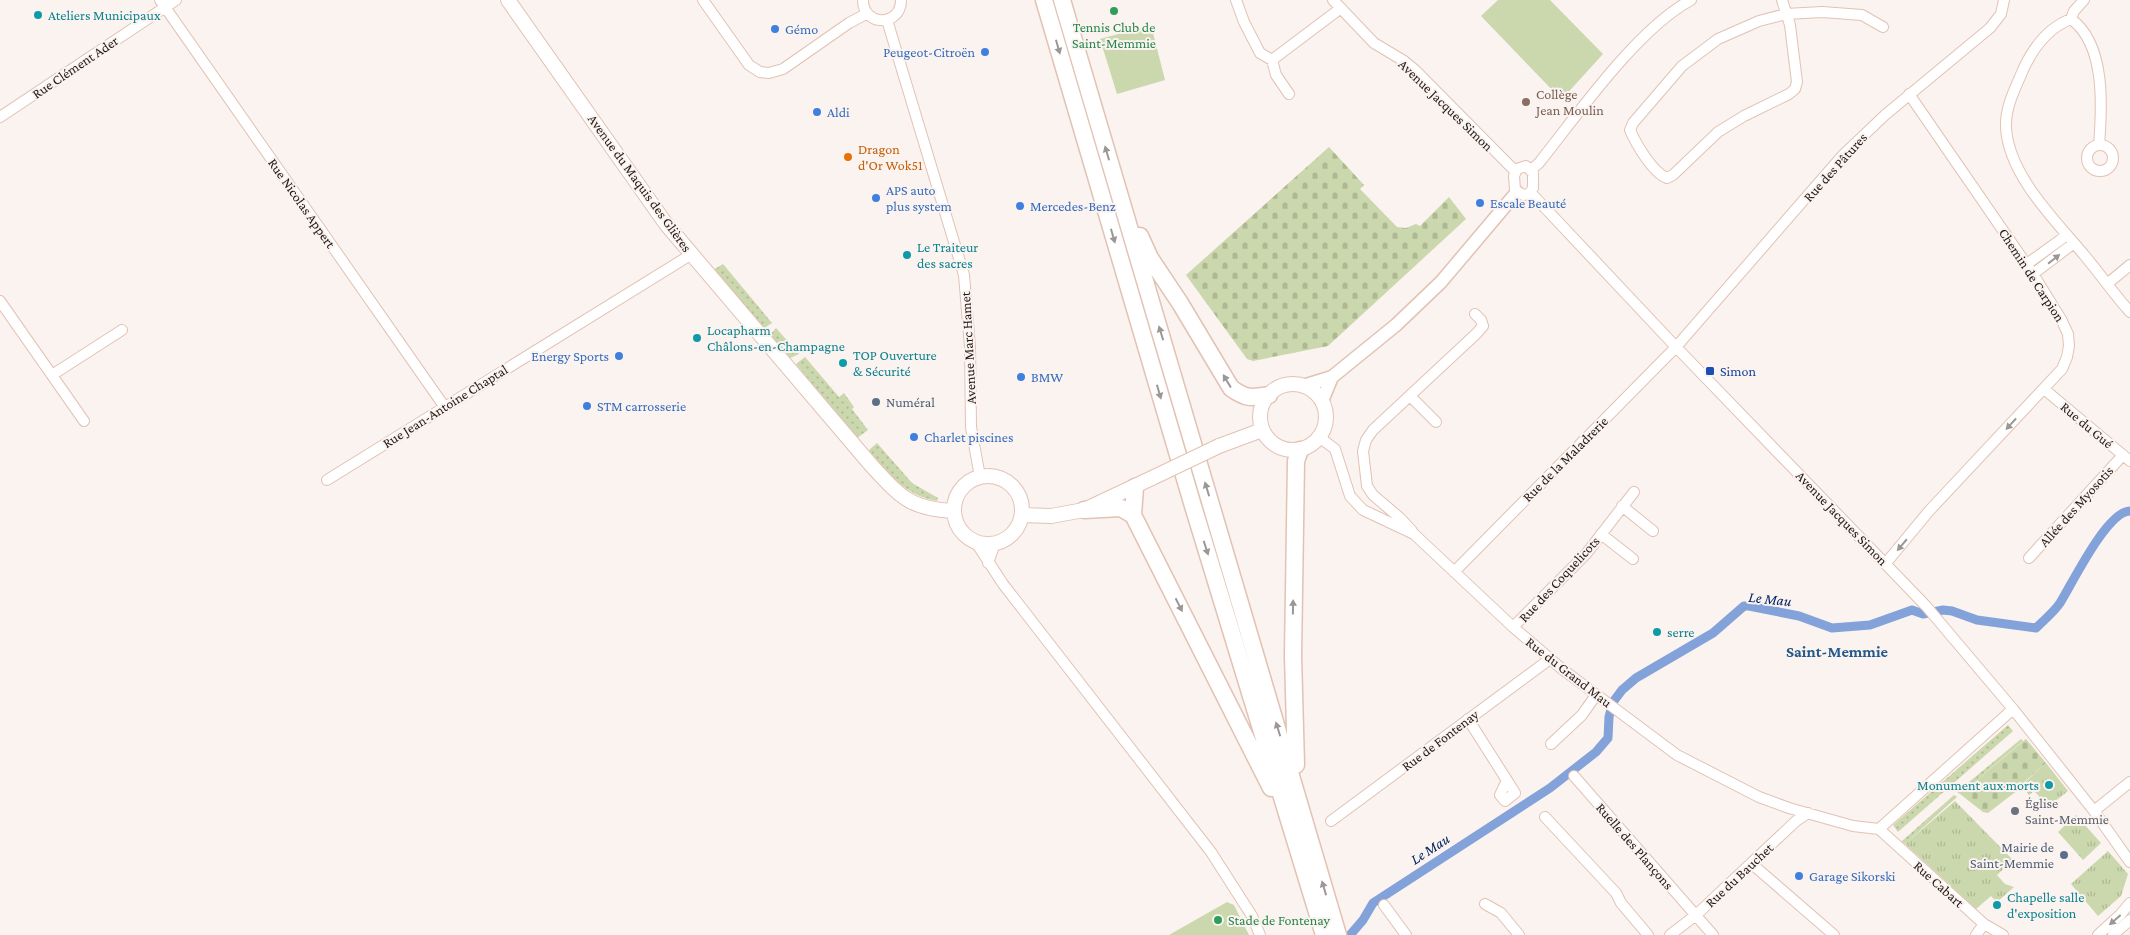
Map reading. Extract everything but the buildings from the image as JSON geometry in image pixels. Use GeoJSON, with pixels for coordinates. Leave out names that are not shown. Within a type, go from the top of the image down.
{"type":"FeatureCollection","features":[{"type":"Feature","properties":{"kind":"main road","name":"Avenue du Maquis des Glières"},"geometry":{"type":"LineString","coordinates":[[508,0],[666,224],[864,458],[893,489],[910,502],[931,510],[954,512]]}},
{"type":"Feature","properties":{"kind":"main road"},"geometry":{"type":"LineString","coordinates":[[1044,0],[1193,506],[1324,935]]}},
{"type":"Feature","properties":{"kind":"main road"},"geometry":{"type":"LineString","coordinates":[[1062,0],[1338,935]]}},
{"type":"Feature","properties":{"kind":"main road"},"geometry":{"type":"LineString","coordinates":[[1121,200],[1150,258],[1190,319],[1231,388],[1242,396],[1251,398],[1269,395]]}},
{"type":"Feature","properties":{"kind":"main road"},"geometry":{"type":"LineString","coordinates":[[1287,385],[1303,386],[1315,393],[1322,401],[1326,419],[1319,437],[1307,447],[1300,450],[1282,448],[1274,444],[1262,430],[1260,411],[1269,395],[1277,389],[1287,385]]}},
{"type":"Feature","properties":{"kind":"main road"},"geometry":{"type":"LineString","coordinates":[[1084,510],[1219,446],[1262,430]]}},
{"type":"Feature","properties":{"kind":"main road"},"geometry":{"type":"LineString","coordinates":[[1297,792],[1293,656],[1296,461],[1300,450]]}},
{"type":"Feature","properties":{"kind":"main road"},"geometry":{"type":"LineString","coordinates":[[991,476],[1002,479],[1011,485],[1020,499],[1022,515],[1019,525],[1005,540],[995,543],[975,541],[960,529],[954,512],[958,494],[964,486],[980,477],[991,476]]}},
{"type":"Feature","properties":{"kind":"main road"},"geometry":{"type":"LineString","coordinates":[[1135,487],[1133,515],[1264,773],[1303,863]]}},
{"type":"Feature","properties":{"kind":"main road"},"geometry":{"type":"LineString","coordinates":[[1022,515],[1051,516],[1084,510],[1121,508],[1133,515]]}},
{"type":"Feature","properties":{"kind":"street","name":"Rue Clément Ader"},"geometry":{"type":"LineString","coordinates":[[0,117],[162,4],[176,0]]}},
{"type":"Feature","properties":{"kind":"street"},"geometry":{"type":"LineString","coordinates":[[703,0],[749,65],[760,72],[770,73],[783,69],[849,23],[866,14]]}},
{"type":"Feature","properties":{"kind":"street"},"geometry":{"type":"LineString","coordinates":[[863,0],[863,8],[866,14],[876,20],[887,20],[897,14],[901,0]]}},
{"type":"Feature","properties":{"kind":"street"},"geometry":{"type":"LineString","coordinates":[[1236,0],[1244,22],[1260,53],[1272,60],[1276,75],[1289,94]]}},
{"type":"Feature","properties":{"kind":"street","name":"Avenue Jacques Simon"},"geometry":{"type":"LineString","coordinates":[[1333,0],[1374,43],[1404,60],[1415,70],[1515,171]]}},
{"type":"Feature","properties":{"kind":"street"},"geometry":{"type":"LineString","coordinates":[[1531,170],[1539,163],[1616,68],[1647,34],[1679,6],[1691,0]]}},
{"type":"Feature","properties":{"kind":"street"},"geometry":{"type":"LineString","coordinates":[[1782,0],[1786,14],[1790,26],[1797,82],[1795,89],[1790,94],[1744,116],[1718,132],[1667,178],[1659,175],[1634,139],[1630,130],[1633,123],[1682,66],[1718,39],[1759,21],[1786,14],[1822,12],[1862,15],[1883,27]]}},
{"type":"Feature","properties":{"kind":"street","name":"Rue des Pâtures"},"geometry":{"type":"LineString","coordinates":[[1676,347],[1843,155],[1910,94],[1990,28],[2000,14],[2004,0]]}},
{"type":"Feature","properties":{"kind":"street"},"geometry":{"type":"LineString","coordinates":[[2084,0],[2077,6],[2071,19],[2051,30],[2032,53],[2013,93],[2008,109],[2006,126],[2011,152],[2028,183],[2130,312]]}},
{"type":"Feature","properties":{"kind":"street","name":"Rue Nicolas Appert"},"geometry":{"type":"LineString","coordinates":[[162,4],[444,406]]}},
{"type":"Feature","properties":{"kind":"street"},"geometry":{"type":"LineString","coordinates":[[1272,60],[1341,8]]}},
{"type":"Feature","properties":{"kind":"street"},"geometry":{"type":"LineString","coordinates":[[2071,19],[2084,32],[2097,66],[2101,99],[2099,145]]}},
{"type":"Feature","properties":{"kind":"street","name":"Avenue Marc Hamet"},"geometry":{"type":"LineString","coordinates":[[887,20],[964,275],[970,347],[971,427],[980,477]]}},
{"type":"Feature","properties":{"kind":"street","name":"Chemin de Carpion"},"geometry":{"type":"LineString","coordinates":[[1886,563],[1929,511],[2065,364],[2069,352],[2069,340],[2062,321],[2033,274],[1910,94]]}},
{"type":"Feature","properties":{"kind":"street"},"geometry":{"type":"LineString","coordinates":[[1523,166],[1531,170],[1533,185],[1531,193],[1523,195],[1517,192],[1514,187],[1515,171],[1523,166]]}},
{"type":"Feature","properties":{"kind":"street"},"geometry":{"type":"LineString","coordinates":[[1303,386],[1332,376],[1396,325],[1441,282],[1517,192]]}},
{"type":"Feature","properties":{"kind":"street","name":"Avenue Jacques Simon"},"geometry":{"type":"LineString","coordinates":[[1531,193],[1676,347],[1937,618],[2013,709],[2094,811],[2130,862]]}},
{"type":"Feature","properties":{"kind":"street"},"geometry":{"type":"LineString","coordinates":[[2026,264],[2071,239]]}},
{"type":"Feature","properties":{"kind":"street"},"geometry":{"type":"LineString","coordinates":[[2033,274],[2071,239]]}},
{"type":"Feature","properties":{"kind":"street","name":"Rue Jean-Antoine Chaptal"},"geometry":{"type":"LineString","coordinates":[[327,480],[692,254]]}},
{"type":"Feature","properties":{"kind":"street"},"geometry":{"type":"LineString","coordinates":[[2108,284],[2130,265]]}},
{"type":"Feature","properties":{"kind":"street"},"geometry":{"type":"LineString","coordinates":[[0,301],[84,421]]}},
{"type":"Feature","properties":{"kind":"street"},"geometry":{"type":"LineString","coordinates":[[1414,534],[1400,518],[1372,494],[1367,486],[1363,446],[1368,436],[1483,326],[1481,320],[1475,314]]}},
{"type":"Feature","properties":{"kind":"street"},"geometry":{"type":"LineString","coordinates":[[52,375],[122,330]]}},
{"type":"Feature","properties":{"kind":"street","name":"Rue de la Maladrerie"},"geometry":{"type":"LineString","coordinates":[[1454,572],[1676,347]]}},
{"type":"Feature","properties":{"kind":"street"},"geometry":{"type":"LineString","coordinates":[[1322,401],[1332,376]]}},
{"type":"Feature","properties":{"kind":"street","name":"Rue du Gué"},"geometry":{"type":"LineString","coordinates":[[2044,388],[2126,458]]}},
{"type":"Feature","properties":{"kind":"street"},"geometry":{"type":"LineString","coordinates":[[1410,396],[1436,422]]}},
{"type":"Feature","properties":{"kind":"street","name":"Rue du Grand Mau"},"geometry":{"type":"LineString","coordinates":[[1319,437],[1335,449],[1350,496],[1363,510],[1414,534],[1513,627],[1600,698],[1677,755],[1760,797],[1854,826],[1879,829]]}},
{"type":"Feature","properties":{"kind":"street","name":"Allée des Myosotis"},"geometry":{"type":"LineString","coordinates":[[2029,558],[2126,458]]}},
{"type":"Feature","properties":{"kind":"street","name":"Rue des Coquelicots"},"geometry":{"type":"LineString","coordinates":[[1513,627],[1586,554],[1634,492]]}},
{"type":"Feature","properties":{"kind":"street"},"geometry":{"type":"LineString","coordinates":[[1622,506],[1653,531]]}},
{"type":"Feature","properties":{"kind":"street"},"geometry":{"type":"LineString","coordinates":[[1601,534],[1633,559]]}},
{"type":"Feature","properties":{"kind":"street"},"geometry":{"type":"LineString","coordinates":[[975,541],[988,563],[1211,852],[1252,916],[1260,935]]}},
{"type":"Feature","properties":{"kind":"street"},"geometry":{"type":"LineString","coordinates":[[988,563],[995,543]]}},
{"type":"Feature","properties":{"kind":"street","name":"Rue de Fontenay"},"geometry":{"type":"LineString","coordinates":[[1331,821],[1550,658]]}},
{"type":"Feature","properties":{"kind":"street"},"geometry":{"type":"LineString","coordinates":[[1551,744],[1600,698]]}},
{"type":"Feature","properties":{"kind":"street"},"geometry":{"type":"LineString","coordinates":[[1879,829],[2013,709]]}},
{"type":"Feature","properties":{"kind":"street"},"geometry":{"type":"LineString","coordinates":[[1468,719],[1507,780]]}},
{"type":"Feature","properties":{"kind":"street","name":"Ruelle des Plançons"},"geometry":{"type":"LineString","coordinates":[[1574,776],[1713,935]]}},
{"type":"Feature","properties":{"kind":"street"},"geometry":{"type":"LineString","coordinates":[[2094,811],[2130,782]]}},
{"type":"Feature","properties":{"kind":"street","name":"Rue du Bauchet"},"geometry":{"type":"LineString","coordinates":[[1670,935],[1696,915],[1796,821],[1808,813]]}},
{"type":"Feature","properties":{"kind":"street"},"geometry":{"type":"LineString","coordinates":[[1545,817],[1616,893],[1621,903],[1648,935]]}},
{"type":"Feature","properties":{"kind":"street","name":"Rue Cabart"},"geometry":{"type":"LineString","coordinates":[[1879,829],[1984,924],[2003,935]]}},
{"type":"Feature","properties":{"kind":"street"},"geometry":{"type":"LineString","coordinates":[[1752,864],[1834,935]]}},
{"type":"Feature","properties":{"kind":"street"},"geometry":{"type":"LineString","coordinates":[[1485,904],[1501,913],[1519,935]]}},
{"type":"Feature","properties":{"kind":"street"},"geometry":{"type":"LineString","coordinates":[[2098,935],[2130,904]]}},
{"type":"Feature","properties":{"kind":"street"},"geometry":{"type":"LineString","coordinates":[[1384,905],[1406,935]]}},
{"type":"Feature","properties":{"kind":"street"},"geometry":{"type":"LineString","coordinates":[[2113,935],[2130,920]]}},
{"type":"Feature","properties":{"kind":"street"},"geometry":{"type":"LineString","coordinates":[[1976,935],[1984,924]]}},
{"type":"Feature","properties":{"kind":"green space"},"geometry":{"type":"Polygon","coordinates":[[[1498,0],[1550,0],[1603,54],[1563,98],[1557,95],[1481,16],[1498,0]]]}},
{"type":"Feature","properties":{"kind":"green space"},"geometry":{"type":"Polygon","coordinates":[[[1151,25],[1165,80],[1117,94],[1100,39],[1151,25]]]}},
{"type":"Feature","properties":{"kind":"green space"},"geometry":{"type":"Polygon","coordinates":[[[1329,147],[1364,185],[1360,189],[1397,227],[1406,228],[1416,224],[1420,226],[1449,197],[1466,219],[1328,346],[1253,361],[1247,359],[1186,275],[1329,147]]]}},
{"type":"Feature","properties":{"kind":"green space"},"geometry":{"type":"Polygon","coordinates":[[[723,264],[772,323],[763,329],[713,270],[723,264]]]}},
{"type":"Feature","properties":{"kind":"green space"},"geometry":{"type":"Polygon","coordinates":[[[776,328],[799,354],[790,358],[770,335],[776,328]]]}},
{"type":"Feature","properties":{"kind":"green space"},"geometry":{"type":"Polygon","coordinates":[[[805,357],[839,397],[844,393],[854,407],[852,409],[868,430],[857,438],[796,364],[805,357]]]}},
{"type":"Feature","properties":{"kind":"green space"},"geometry":{"type":"Polygon","coordinates":[[[877,443],[912,483],[938,498],[937,501],[916,494],[890,475],[869,450],[877,443]]]}},
{"type":"Feature","properties":{"kind":"green space"},"geometry":{"type":"Polygon","coordinates":[[[2008,725],[2013,731],[1898,832],[1893,825],[2008,725]]]}},
{"type":"Feature","properties":{"kind":"green space"},"geometry":{"type":"Polygon","coordinates":[[[2021,739],[2023,741],[1960,794],[1957,792],[2021,739]]]}},
{"type":"Feature","properties":{"kind":"green space"},"geometry":{"type":"Polygon","coordinates":[[[2026,739],[2046,763],[2022,784],[2023,786],[1988,813],[1983,812],[1960,794],[2026,739]]]}},
{"type":"Feature","properties":{"kind":"green space"},"geometry":{"type":"Polygon","coordinates":[[[2046,763],[2068,791],[2044,810],[2037,803],[2039,796],[2034,791],[2029,795],[2022,785],[2046,763]]]}},
{"type":"Feature","properties":{"kind":"green space"},"geometry":{"type":"Polygon","coordinates":[[[1954,795],[1957,797],[1905,844],[1902,841],[1954,795]]]}},
{"type":"Feature","properties":{"kind":"green space"},"geometry":{"type":"Polygon","coordinates":[[[1955,801],[2013,860],[1997,875],[2005,884],[2014,887],[1997,902],[1991,896],[1976,909],[1905,844],[1955,801]]]}},
{"type":"Feature","properties":{"kind":"green space"},"geometry":{"type":"Polygon","coordinates":[[[2076,815],[2101,843],[2083,860],[2058,832],[2076,815]]]}},
{"type":"Feature","properties":{"kind":"green space"},"geometry":{"type":"Polygon","coordinates":[[[2108,851],[2128,874],[2121,896],[2098,916],[2071,884],[2108,851]]]}},
{"type":"Feature","properties":{"kind":"green space","name":"Stade de Fontenay"},"geometry":{"type":"Polygon","coordinates":[[[1227,902],[1234,905],[1249,935],[1169,935],[1227,902]]]}},
{"type":"Feature","properties":{"kind":"waterway","name":"Le Mau"},"geometry":{"type":"LineString","coordinates":[[1351,934],[1363,920],[1373,903],[1550,788],[1596,752],[1608,738],[1609,717],[1613,702],[1622,690],[1636,678],[1713,633],[1744,606],[1799,616],[1832,628],[1870,625],[1912,610],[1923,614],[1943,610],[1952,611],[1977,620],[2036,628],[2060,603],[2101,535],[2121,514],[2130,511]]}},
{"type":"Feature","properties":{"kind":"place","name":"Tennis Club de Saint-Memmie"},"geometry":{"type":"Point","coordinates":[1114,11]}},
{"type":"Feature","properties":{"kind":"place","name":"Ateliers Municipaux"},"geometry":{"type":"Point","coordinates":[38,15]}},
{"type":"Feature","properties":{"kind":"place","name":"Gémo"},"geometry":{"type":"Point","coordinates":[775,29]}},
{"type":"Feature","properties":{"kind":"place","name":"Peugeot-Citroën"},"geometry":{"type":"Point","coordinates":[985,52]}},
{"type":"Feature","properties":{"kind":"place","name":"Collège Jean Moulin"},"geometry":{"type":"Point","coordinates":[1526,102]}},
{"type":"Feature","properties":{"kind":"place","name":"Aldi"},"geometry":{"type":"Point","coordinates":[817,112]}},
{"type":"Feature","properties":{"kind":"place","name":"Dragon d'Or Wok51"},"geometry":{"type":"Point","coordinates":[848,157]}},
{"type":"Feature","properties":{"kind":"place","name":"APS auto plus system"},"geometry":{"type":"Point","coordinates":[876,198]}},
{"type":"Feature","properties":{"kind":"place","name":"Escale Beauté"},"geometry":{"type":"Point","coordinates":[1480,203]}},
{"type":"Feature","properties":{"kind":"place","name":"Mercedes-Benz"},"geometry":{"type":"Point","coordinates":[1020,206]}},
{"type":"Feature","properties":{"kind":"place","name":"Le Traiteur des sacres"},"geometry":{"type":"Point","coordinates":[907,255]}},
{"type":"Feature","properties":{"kind":"place","name":"Locapharm Châlons-en-Champagne"},"geometry":{"type":"Point","coordinates":[697,338]}},
{"type":"Feature","properties":{"kind":"place","name":"Energy Sports"},"geometry":{"type":"Point","coordinates":[619,356]}},
{"type":"Feature","properties":{"kind":"place","name":"TOP Ouverture & Sécurité"},"geometry":{"type":"Point","coordinates":[843,363]}},
{"type":"Feature","properties":{"kind":"place","name":"Simon"},"geometry":{"type":"Point","coordinates":[1710,371]}},
{"type":"Feature","properties":{"kind":"place","name":"BMW"},"geometry":{"type":"Point","coordinates":[1021,377]}},
{"type":"Feature","properties":{"kind":"place","name":"Numéral"},"geometry":{"type":"Point","coordinates":[876,402]}},
{"type":"Feature","properties":{"kind":"place","name":"STM carrosserie"},"geometry":{"type":"Point","coordinates":[587,406]}},
{"type":"Feature","properties":{"kind":"place","name":"Charlet piscines"},"geometry":{"type":"Point","coordinates":[914,437]}},
{"type":"Feature","properties":{"kind":"place","name":"serre"},"geometry":{"type":"Point","coordinates":[1657,632]}},
{"type":"Feature","properties":{"kind":"place","name":"Monument aux morts"},"geometry":{"type":"Point","coordinates":[2049,785]}},
{"type":"Feature","properties":{"kind":"place","name":"Église Saint-Memmie"},"geometry":{"type":"Point","coordinates":[2015,811]}},
{"type":"Feature","properties":{"kind":"place","name":"Mairie de Saint-Memmie"},"geometry":{"type":"Point","coordinates":[2064,855]}},
{"type":"Feature","properties":{"kind":"place","name":"Garage Sikorski"},"geometry":{"type":"Point","coordinates":[1799,876]}},
{"type":"Feature","properties":{"kind":"place","name":"Chapelle salle d'exposition"},"geometry":{"type":"Point","coordinates":[1997,905]}},
{"type":"Feature","properties":{"kind":"place","name":"Stade de Fontenay"},"geometry":{"type":"Point","coordinates":[1218,920]}},
{"type":"Feature","properties":{"kind":"district","name":"Saint-Memmie"},"geometry":{"type":"Point","coordinates":[1837,651]}}]}
